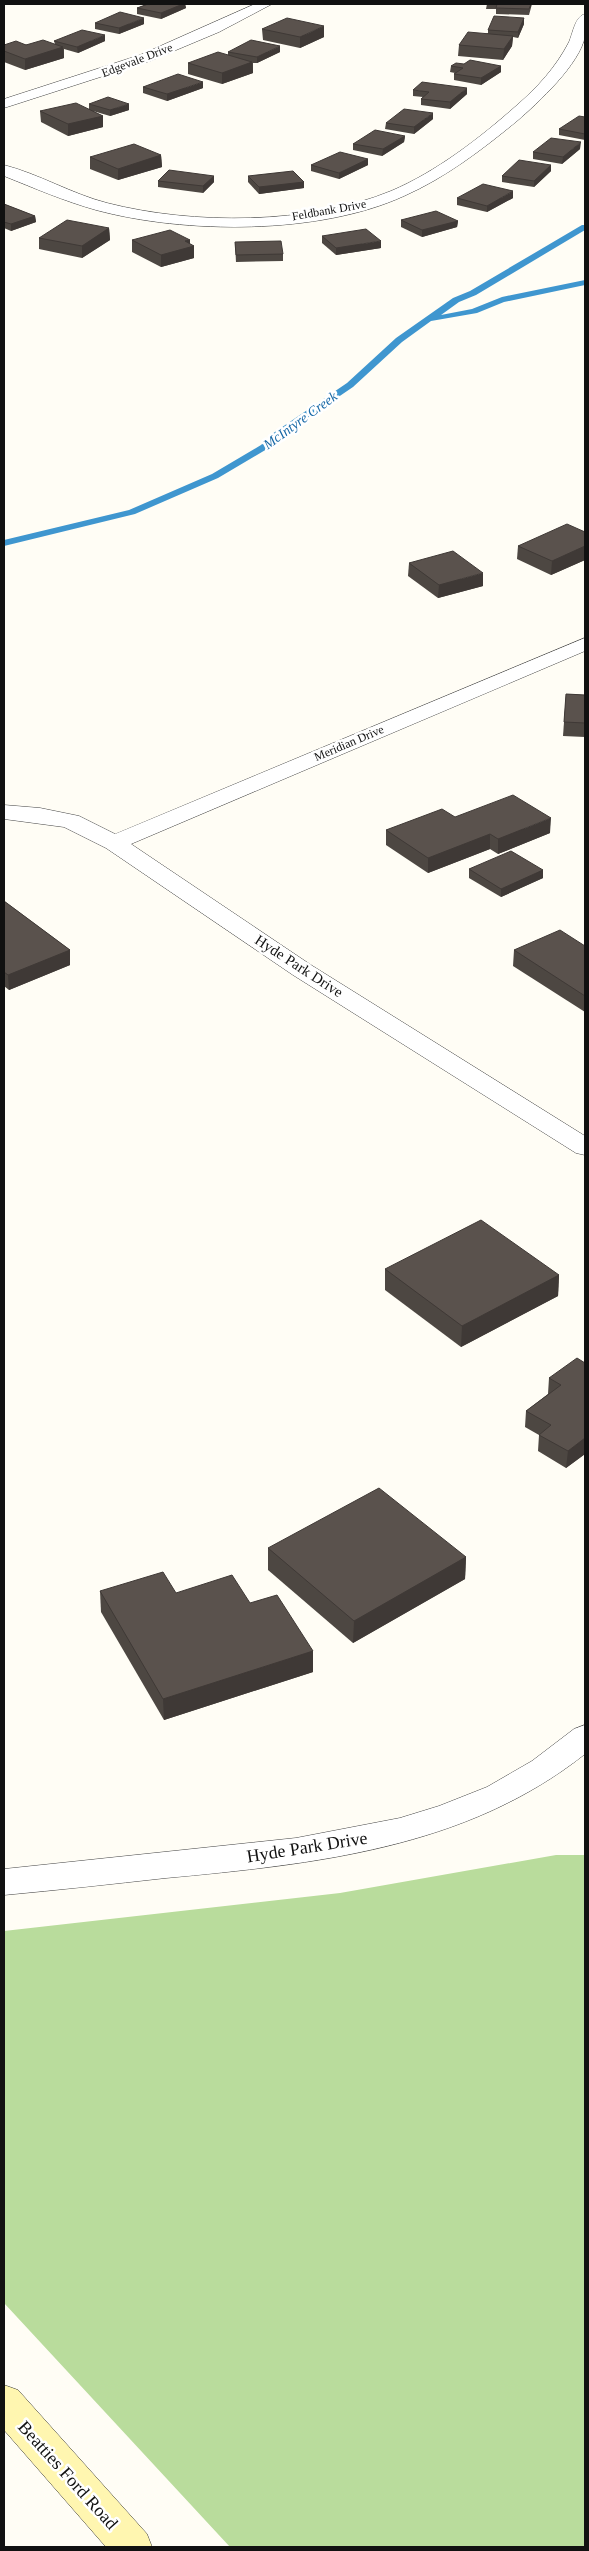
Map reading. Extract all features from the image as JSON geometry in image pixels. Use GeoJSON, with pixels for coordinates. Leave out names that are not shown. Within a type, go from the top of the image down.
{"type":"FeatureCollection","features":[{"type":"Feature","properties":{"kind":"main road","name":"Beatties Ford Road"},"geometry":{"type":"LineString","coordinates":[[4,2402],[132,2547]]}},
{"type":"Feature","properties":{"kind":"street","name":"Edgevale Drive"},"geometry":{"type":"LineString","coordinates":[[4,104],[145,58],[214,29],[265,4]]}},
{"type":"Feature","properties":{"kind":"street","name":"Feldbank Drive"},"geometry":{"type":"LineString","coordinates":[[4,170],[88,203],[160,217],[193,220],[260,220],[303,216],[362,206],[398,193],[424,179],[517,114],[541,93],[565,64],[579,39],[585,18]]}},
{"type":"Feature","properties":{"kind":"street","name":"Meridian Drive"},"geometry":{"type":"LineString","coordinates":[[114,843],[585,644]]}},
{"type":"Feature","properties":{"kind":"street","name":"Hyde Park Drive"},"geometry":{"type":"LineString","coordinates":[[4,812],[40,814],[71,821],[114,843],[302,970],[585,1147]]}},
{"type":"Feature","properties":{"kind":"street","name":"Hyde Park Drive"},"geometry":{"type":"LineString","coordinates":[[4,1882],[280,1854],[396,1832],[453,1816],[525,1782],[565,1756],[585,1737]]}},
{"type":"Feature","properties":{"kind":"green space"},"geometry":{"type":"Polygon","coordinates":[[[556,1855],[585,1855],[585,2547],[230,2547],[4,2303],[4,1931],[340,1893],[556,1855]]]}},
{"type":"Feature","properties":{"kind":"building"},"geometry":{"type":"Polygon","coordinates":[[[148,4],[183,4],[161,13],[137,8],[148,4]]]}},
{"type":"Feature","properties":{"kind":"building"},"geometry":{"type":"Polygon","coordinates":[[[497,4],[531,4],[529,9],[496,8],[497,4]]]}},
{"type":"Feature","properties":{"kind":"building"},"geometry":{"type":"Polygon","coordinates":[[[120,12],[144,18],[119,28],[95,23],[120,12]]]}},
{"type":"Feature","properties":{"kind":"building"},"geometry":{"type":"Polygon","coordinates":[[[494,16],[524,18],[518,32],[488,30],[494,16]]]}},
{"type":"Feature","properties":{"kind":"building"},"geometry":{"type":"Polygon","coordinates":[[[287,18],[324,26],[300,37],[262,29],[287,18]]]}},
{"type":"Feature","properties":{"kind":"building"},"geometry":{"type":"Polygon","coordinates":[[[82,30],[105,35],[77,47],[54,41],[82,30]]]}},
{"type":"Feature","properties":{"kind":"building"},"geometry":{"type":"Polygon","coordinates":[[[468,32],[513,36],[504,49],[459,45],[468,32]]]}},
{"type":"Feature","properties":{"kind":"building"},"geometry":{"type":"Polygon","coordinates":[[[43,40],[63,47],[25,59],[4,51],[4,45],[16,41],[26,45],[43,40]]]}},
{"type":"Feature","properties":{"kind":"building"},"geometry":{"type":"Polygon","coordinates":[[[251,40],[280,46],[257,57],[228,52],[251,40]]]}},
{"type":"Feature","properties":{"kind":"building"},"geometry":{"type":"Polygon","coordinates":[[[218,52],[252,62],[222,73],[188,63],[218,52]]]}},
{"type":"Feature","properties":{"kind":"building"},"geometry":{"type":"Polygon","coordinates":[[[470,60],[501,66],[481,78],[454,74],[463,68],[451,66],[456,63],[464,64],[470,60]]]}},
{"type":"Feature","properties":{"kind":"building"},"geometry":{"type":"Polygon","coordinates":[[[178,74],[203,82],[167,94],[143,87],[178,74]]]}},
{"type":"Feature","properties":{"kind":"building"},"geometry":{"type":"Polygon","coordinates":[[[422,82],[467,88],[450,102],[421,99],[429,92],[413,90],[422,82]]]}},
{"type":"Feature","properties":{"kind":"building"},"geometry":{"type":"Polygon","coordinates":[[[108,97],[129,104],[110,110],[89,104],[108,97]]]}},
{"type":"Feature","properties":{"kind":"building"},"geometry":{"type":"Polygon","coordinates":[[[76,103],[103,116],[68,124],[40,111],[76,103]]]}},
{"type":"Feature","properties":{"kind":"building"},"geometry":{"type":"Polygon","coordinates":[[[404,109],[433,113],[414,127],[386,123],[404,109]]]}},
{"type":"Feature","properties":{"kind":"building"},"geometry":{"type":"Polygon","coordinates":[[[579,116],[585,117],[585,134],[559,129],[579,116]]]}},
{"type":"Feature","properties":{"kind":"building"},"geometry":{"type":"Polygon","coordinates":[[[375,130],[405,136],[383,149],[353,144],[375,130]]]}},
{"type":"Feature","properties":{"kind":"building"},"geometry":{"type":"Polygon","coordinates":[[[551,138],[581,142],[563,157],[533,152],[551,138]]]}},
{"type":"Feature","properties":{"kind":"building"},"geometry":{"type":"Polygon","coordinates":[[[134,144],[161,155],[118,169],[90,157],[134,144]]]}},
{"type":"Feature","properties":{"kind":"building"},"geometry":{"type":"Polygon","coordinates":[[[340,152],[368,159],[339,173],[311,165],[340,152]]]}},
{"type":"Feature","properties":{"kind":"building"},"geometry":{"type":"Polygon","coordinates":[[[519,160],[551,165],[534,181],[502,176],[519,160]]]}},
{"type":"Feature","properties":{"kind":"building"},"geometry":{"type":"Polygon","coordinates":[[[169,170],[214,176],[203,186],[158,181],[169,170]]]}},
{"type":"Feature","properties":{"kind":"building"},"geometry":{"type":"Polygon","coordinates":[[[293,171],[304,182],[259,187],[248,176],[293,171]]]}},
{"type":"Feature","properties":{"kind":"building"},"geometry":{"type":"Polygon","coordinates":[[[483,184],[513,191],[487,206],[457,198],[483,184]]]}},
{"type":"Feature","properties":{"kind":"building"},"geometry":{"type":"Polygon","coordinates":[[[4,204],[35,216],[11,224],[4,222],[4,204]]]}},
{"type":"Feature","properties":{"kind":"building"},"geometry":{"type":"Polygon","coordinates":[[[436,211],[458,221],[422,230],[401,220],[436,211]]]}},
{"type":"Feature","properties":{"kind":"building"},"geometry":{"type":"Polygon","coordinates":[[[67,220],[109,228],[82,246],[39,238],[67,220]]]}},
{"type":"Feature","properties":{"kind":"building"},"geometry":{"type":"Polygon","coordinates":[[[366,229],[381,241],[336,248],[322,236],[366,229]]]}},
{"type":"Feature","properties":{"kind":"building"},"geometry":{"type":"Polygon","coordinates":[[[170,230],[190,240],[185,241],[194,246],[161,255],[132,240],[170,230]]]}},
{"type":"Feature","properties":{"kind":"building"},"geometry":{"type":"Polygon","coordinates":[[[281,241],[283,254],[236,255],[235,242],[281,241]]]}},
{"type":"Feature","properties":{"kind":"building"},"geometry":{"type":"Polygon","coordinates":[[[567,524],[585,532],[585,546],[552,561],[518,546],[567,524]]]}},
{"type":"Feature","properties":{"kind":"building"},"geometry":{"type":"Polygon","coordinates":[[[453,551],[483,573],[439,585],[409,563],[453,551]]]}},
{"type":"Feature","properties":{"kind":"building"},"geometry":{"type":"Polygon","coordinates":[[[566,694],[585,695],[585,723],[564,722],[566,694]]]}},
{"type":"Feature","properties":{"kind":"building"},"geometry":{"type":"Polygon","coordinates":[[[513,795],[551,818],[498,839],[490,834],[428,858],[386,830],[442,809],[455,817],[513,795]]]}},
{"type":"Feature","properties":{"kind":"building"},"geometry":{"type":"Polygon","coordinates":[[[511,851],[543,870],[501,889],[469,869],[511,851]]]}},
{"type":"Feature","properties":{"kind":"building"},"geometry":{"type":"Polygon","coordinates":[[[4,901],[70,950],[8,975],[4,972],[4,901]]]}},
{"type":"Feature","properties":{"kind":"building"},"geometry":{"type":"Polygon","coordinates":[[[560,930],[585,946],[585,996],[514,950],[560,930]]]}},
{"type":"Feature","properties":{"kind":"building"},"geometry":{"type":"Polygon","coordinates":[[[481,1220],[559,1275],[462,1326],[385,1269],[481,1220]]]}},
{"type":"Feature","properties":{"kind":"building"},"geometry":{"type":"Polygon","coordinates":[[[577,1358],[585,1363],[585,1438],[568,1451],[539,1435],[551,1425],[526,1411],[561,1385],[549,1378],[577,1358]]]}},
{"type":"Feature","properties":{"kind":"building"},"geometry":{"type":"Polygon","coordinates":[[[379,1488],[466,1557],[354,1621],[268,1548],[379,1488]]]}},
{"type":"Feature","properties":{"kind":"building"},"geometry":{"type":"Polygon","coordinates":[[[163,1572],[176,1593],[232,1575],[250,1603],[277,1595],[313,1651],[163,1699],[100,1591],[163,1572]]]}},
{"type":"Feature","properties":{"kind":"waterway","name":"McIntyre Creek"},"geometry":{"type":"LineString","coordinates":[[4,543],[132,512],[215,476],[264,447],[275,436],[350,385],[399,340],[456,300],[473,293],[585,227]]}},
{"type":"Feature","properties":{"kind":"waterway","name":"McIntyre Creek"},"geometry":{"type":"LineString","coordinates":[[432,319],[474,311],[502,300],[585,283]]}}]}
